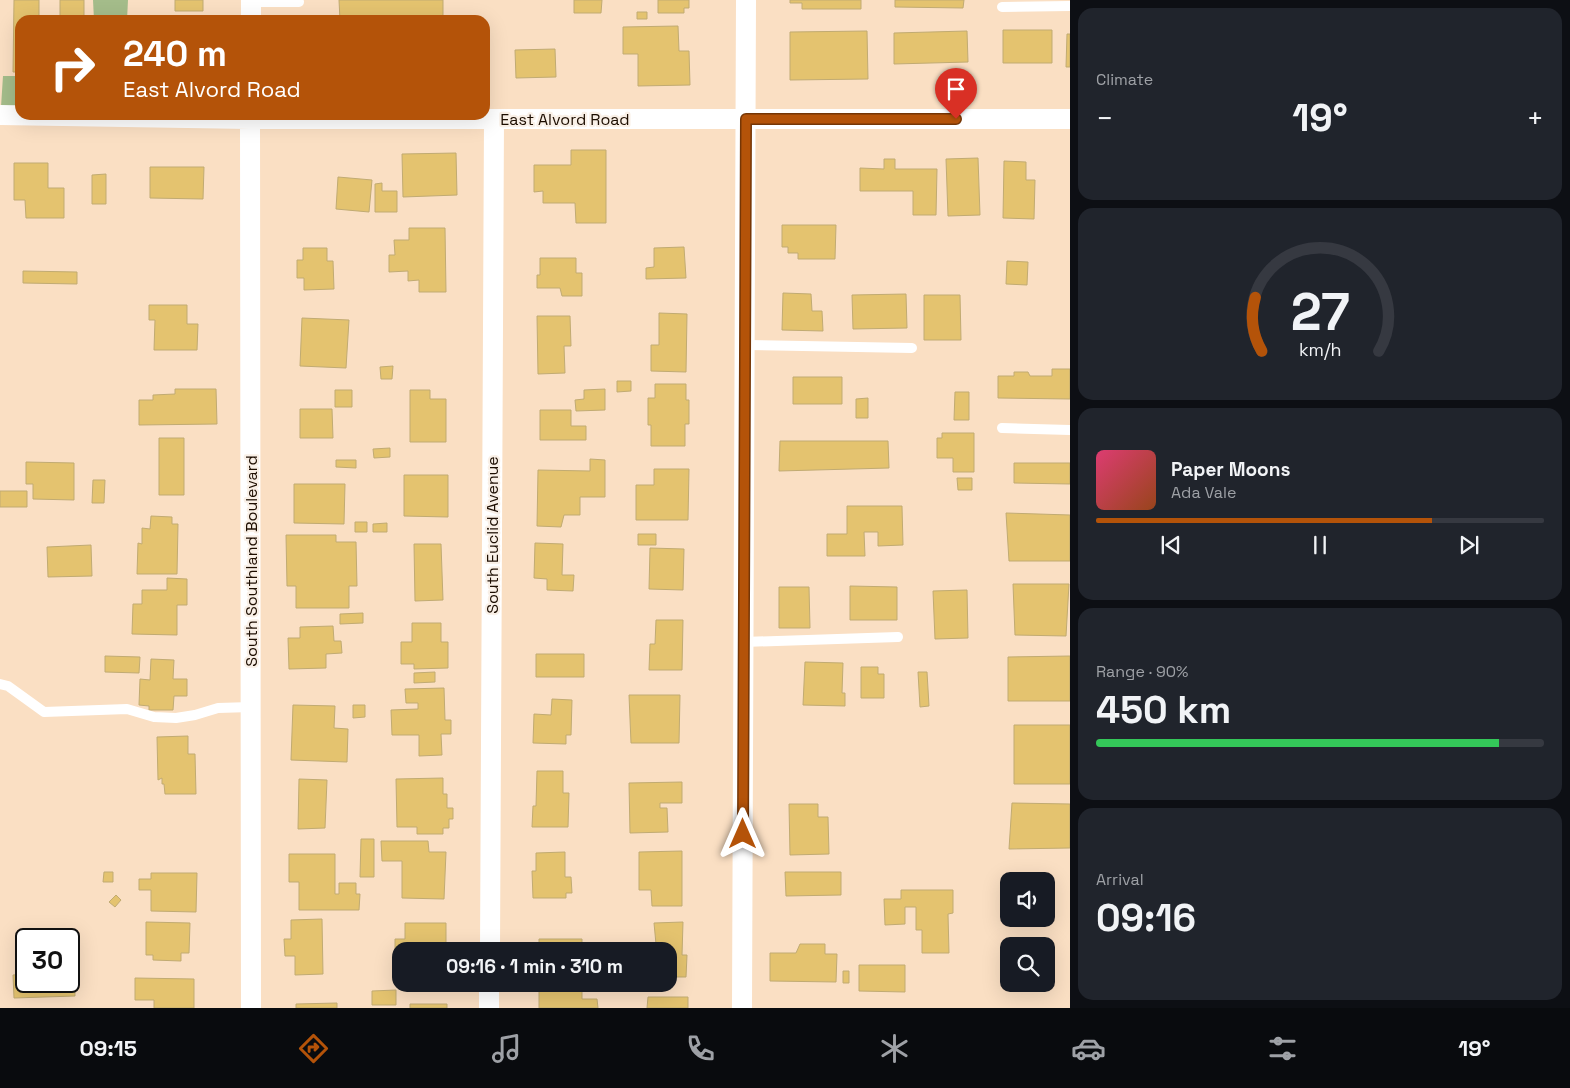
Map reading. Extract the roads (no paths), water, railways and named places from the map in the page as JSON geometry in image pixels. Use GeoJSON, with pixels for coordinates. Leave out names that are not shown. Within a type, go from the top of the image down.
{"type":"FeatureCollection","features":[{"type":"Feature","properties":{"kind":"street"},"geometry":{"type":"LineString","coordinates":[[742,1008],[746,0]]}},
{"type":"Feature","properties":{"kind":"street","name":"East Alvord Road"},"geometry":{"type":"LineString","coordinates":[[0,115],[15,115]]}},
{"type":"Feature","properties":{"kind":"street","name":"East Alvord Road"},"geometry":{"type":"LineString","coordinates":[[490,119],[1070,119]]}},
{"type":"Feature","properties":{"kind":"street","name":"South Euclid Avenue"},"geometry":{"type":"LineString","coordinates":[[490,942],[494,119]]}},
{"type":"Feature","properties":{"kind":"street","name":"South Southland Boulevard"},"geometry":{"type":"LineString","coordinates":[[250,120],[251,1008]]}},
{"type":"Feature","properties":{"kind":"street"},"geometry":{"type":"LineString","coordinates":[[489,992],[489,1008]]}},
{"type":"Feature","properties":{"kind":"lane"},"geometry":{"type":"LineString","coordinates":[[251,7],[299,2]]}},
{"type":"Feature","properties":{"kind":"lane"},"geometry":{"type":"LineString","coordinates":[[1002,6],[1070,6]]}},
{"type":"Feature","properties":{"kind":"lane"},"geometry":{"type":"LineString","coordinates":[[745,344],[912,348]]}},
{"type":"Feature","properties":{"kind":"lane"},"geometry":{"type":"LineString","coordinates":[[1002,428],[1070,430]]}},
{"type":"Feature","properties":{"kind":"lane"},"geometry":{"type":"LineString","coordinates":[[744,642],[898,637]]}},
{"type":"Feature","properties":{"kind":"lane"},"geometry":{"type":"LineString","coordinates":[[0,684],[8,686],[44,712],[127,710],[154,717],[176,718],[218,708],[251,708]]}}]}
